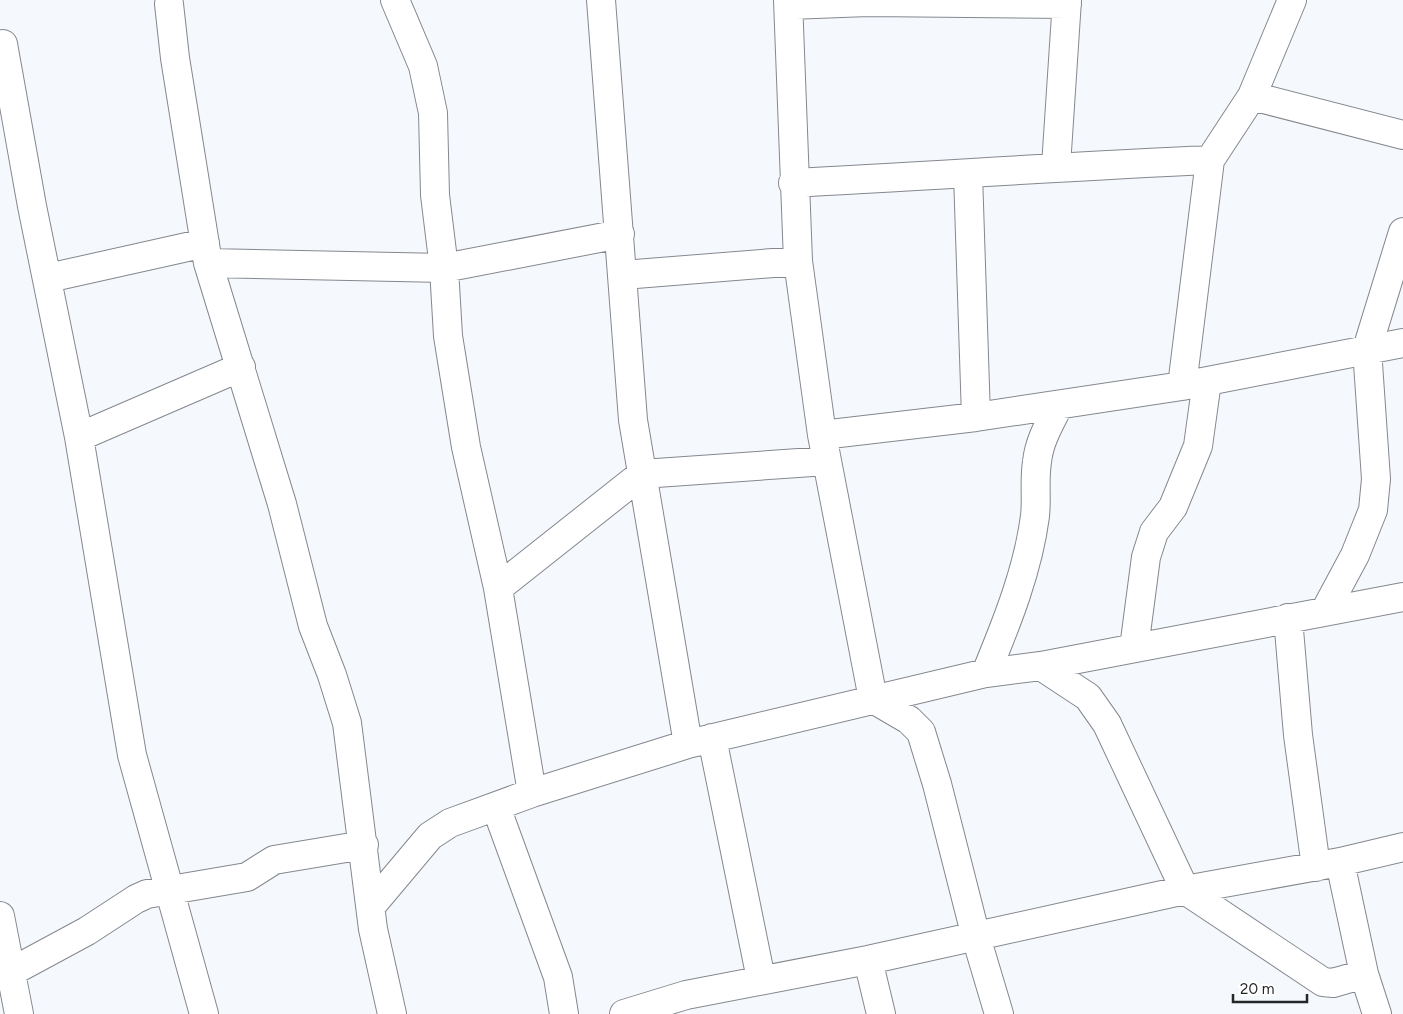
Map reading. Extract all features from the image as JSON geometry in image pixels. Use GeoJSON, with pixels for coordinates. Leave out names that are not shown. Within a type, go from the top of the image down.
{"type":"FeatureCollection","features":[{"type":"Feature","properties":{"kind":"street"},"geometry":{"type":"LineString","coordinates":[[395,0],[423,66],[433,114],[435,195],[444,268],[448,336],[466,446],[498,588],[532,793]]}},
{"type":"Feature","properties":{"kind":"street"},"geometry":{"type":"LineString","coordinates":[[601,0],[633,420],[642,474],[700,741],[761,979]]}},
{"type":"Feature","properties":{"kind":"street"},"geometry":{"type":"LineString","coordinates":[[1134,648],[1146,557],[1154,532],[1173,507],[1198,446],[1194,383],[1210,160],[1252,96],[1292,0]]}},
{"type":"Feature","properties":{"kind":"street"},"geometry":{"type":"LineString","coordinates":[[999,1014],[976,937],[937,784],[920,732],[909,720],[873,699],[824,448],[798,261],[793,183],[788,2],[1067,2],[1056,166]]}},
{"type":"Feature","properties":{"kind":"street"},"geometry":{"type":"LineString","coordinates":[[169,4],[174,58],[206,253],[282,504],[314,626],[347,723],[372,905],[373,929],[392,1014]]}},
{"type":"Feature","properties":{"kind":"street"},"geometry":{"type":"LineString","coordinates":[[3,44],[32,206],[79,437],[132,755],[204,1014]]}},
{"type":"Feature","properties":{"kind":"street"},"geometry":{"type":"LineString","coordinates":[[1252,96],[1403,135]]}},
{"type":"Feature","properties":{"kind":"street"},"geometry":{"type":"LineString","coordinates":[[793,183],[968,174],[1056,166],[1210,160]]}},
{"type":"Feature","properties":{"kind":"street"},"geometry":{"type":"LineString","coordinates":[[968,174],[976,418]]}},
{"type":"Feature","properties":{"kind":"street"},"geometry":{"type":"LineString","coordinates":[[1325,611],[1355,555],[1373,510],[1376,479],[1367,349],[1403,232]]}},
{"type":"Feature","properties":{"kind":"street"},"geometry":{"type":"LineString","coordinates":[[48,278],[206,253],[444,268],[620,234]]}},
{"type":"Feature","properties":{"kind":"street"},"geometry":{"type":"LineString","coordinates":[[623,275],[798,261]]}},
{"type":"Feature","properties":{"kind":"street"},"geometry":{"type":"LineString","coordinates":[[498,588],[642,474],[824,448],[976,418],[1194,383],[1403,343]]}},
{"type":"Feature","properties":{"kind":"street"},"geometry":{"type":"LineString","coordinates":[[79,437],[241,367]]}},
{"type":"Feature","properties":{"kind":"street"},"geometry":{"type":"LineString","coordinates":[[986,673],[1011,610],[1027,554],[1035,515],[1037,461],[1044,436],[1059,405]]}},
{"type":"Feature","properties":{"kind":"street"},"geometry":{"type":"LineString","coordinates":[[372,905],[430,836],[450,823],[532,793],[700,741],[986,673],[1041,666],[1403,597]]}},
{"type":"Feature","properties":{"kind":"street"},"geometry":{"type":"LineString","coordinates":[[1288,618],[1298,735],[1328,864],[1377,1014]]}},
{"type":"Feature","properties":{"kind":"street"},"geometry":{"type":"LineString","coordinates":[[1041,666],[1088,698],[1107,724],[1185,890],[1323,982],[1333,983],[1364,974]]}},
{"type":"Feature","properties":{"kind":"street"},"geometry":{"type":"LineString","coordinates":[[496,806],[558,976],[564,1014]]}},
{"type":"Feature","properties":{"kind":"street"},"geometry":{"type":"LineString","coordinates":[[11,972],[87,931],[136,899],[147,894],[169,892],[247,877],[274,860],[364,845]]}},
{"type":"Feature","properties":{"kind":"street"},"geometry":{"type":"LineString","coordinates":[[624,1014],[686,1004],[761,979],[868,960],[1185,890],[1328,864],[1403,847]]}},
{"type":"Feature","properties":{"kind":"street"},"geometry":{"type":"LineString","coordinates":[[0,916],[19,1014]]}},
{"type":"Feature","properties":{"kind":"street"},"geometry":{"type":"LineString","coordinates":[[868,960],[881,1014]]}}]}
